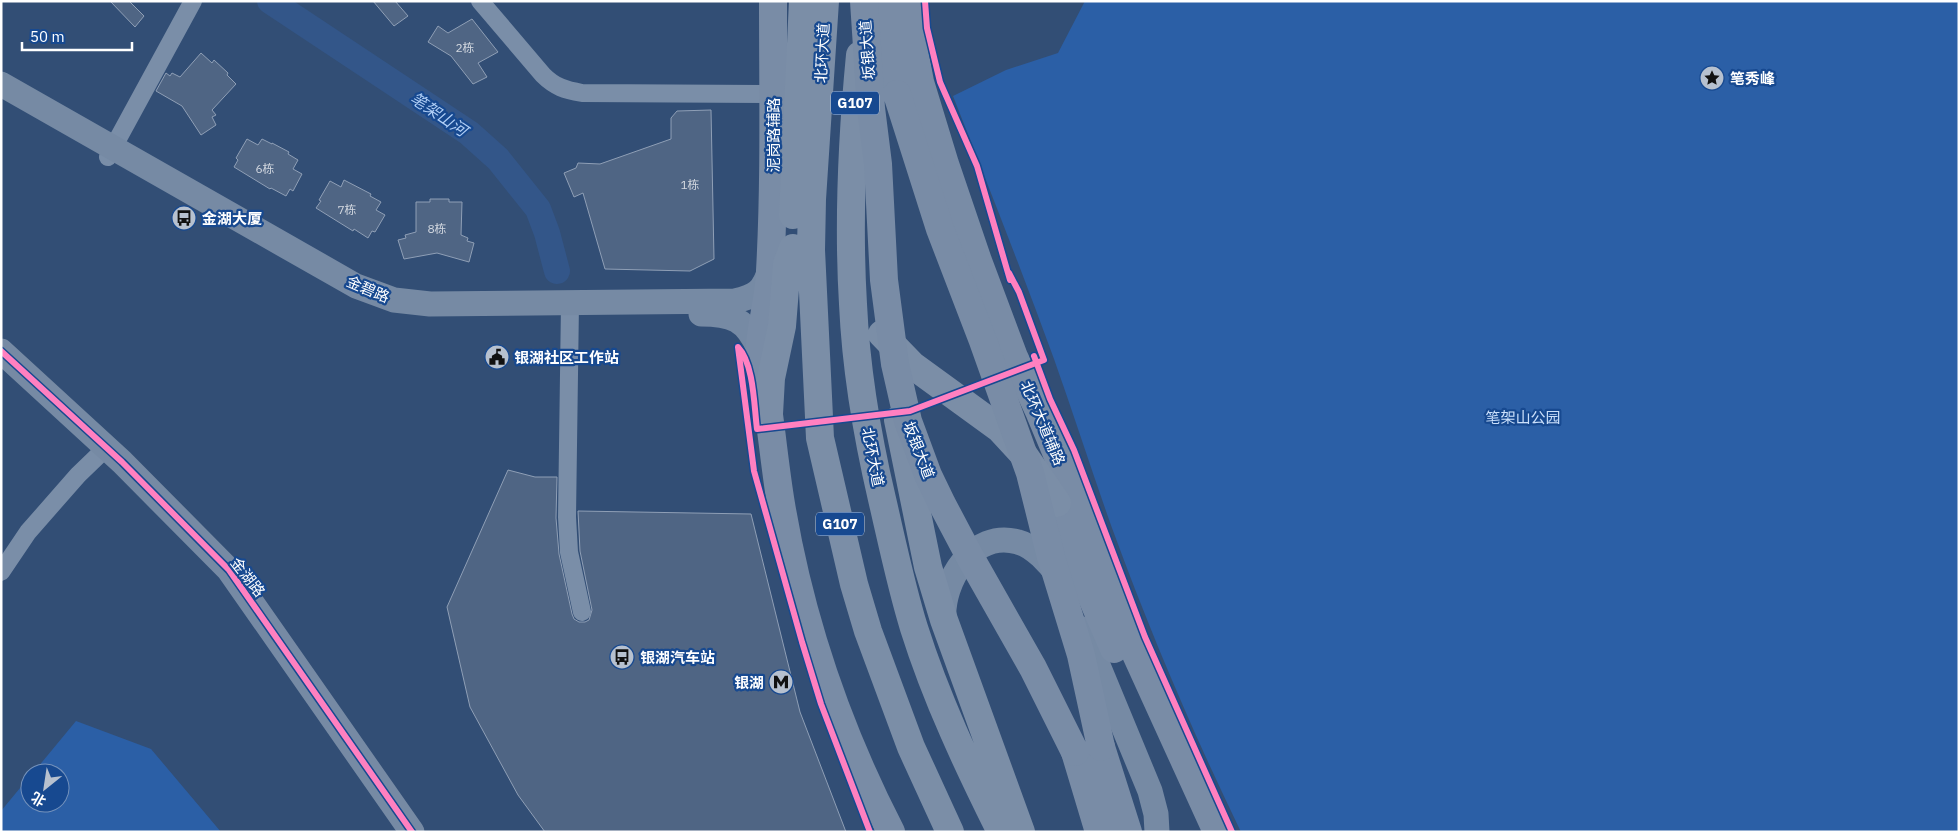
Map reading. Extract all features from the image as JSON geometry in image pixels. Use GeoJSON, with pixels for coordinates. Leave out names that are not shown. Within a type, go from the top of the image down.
{"type":"FeatureCollection","features":[{"type":"Feature","properties":{"kind":"highway"},"geometry":{"type":"LineString","coordinates":[[803,1],[793,248],[795,309],[806,396],[820,438]]}},
{"type":"Feature","properties":{"kind":"highway","name":"北环大道"},"geometry":{"type":"LineString","coordinates":[[826,1],[812,200],[811,250],[820,438],[854,584],[868,631],[911,747],[950,832]]}},
{"type":"Feature","properties":{"kind":"highway","name":"北环大道"},"geometry":{"type":"LineString","coordinates":[[865,1],[854,126],[851,206],[853,304],[862,398],[872,457],[915,629],[970,771],[1000,832]]}},
{"type":"Feature","properties":{"kind":"highway"},"geometry":{"type":"LineString","coordinates":[[851,206],[869,260],[880,332],[928,568],[944,620],[1021,832]]}},
{"type":"Feature","properties":{"kind":"highway"},"geometry":{"type":"LineString","coordinates":[[769,414],[771,378],[782,326],[787,264],[793,248]]}},
{"type":"Feature","properties":{"kind":"highway"},"geometry":{"type":"LineString","coordinates":[[880,332],[912,365],[1000,429],[1024,455],[1057,503]]}},
{"type":"Feature","properties":{"kind":"main road","name":"泥岗路辅路"},"geometry":{"type":"LineString","coordinates":[[770,270],[773,1]]}},
{"type":"Feature","properties":{"kind":"main road","name":"坂银大道"},"geometry":{"type":"LineString","coordinates":[[865,1],[872,108],[878,164],[884,280],[895,364],[905,412],[917,448],[942,504],[1033,668],[1075,752],[1099,832]]}},
{"type":"Feature","properties":{"kind":"main road","name":"坂银大道"},"geometry":{"type":"LineString","coordinates":[[889,1],[891,52],[897,94],[940,229],[984,341],[1030,473],[1051,557],[1081,655],[1101,747],[1128,832]]}},
{"type":"Feature","properties":{"kind":"main road","name":"北环大道辅路"},"geometry":{"type":"LineString","coordinates":[[909,1],[914,50],[944,164],[1014,357],[1060,462],[1129,639],[1217,832]]}},
{"type":"Feature","properties":{"kind":"main road"},"geometry":{"type":"LineString","coordinates":[[770,270],[769,295],[760,333],[759,349],[762,384],[769,414],[781,505],[811,631],[844,730],[873,798],[891,832]]}},
{"type":"Feature","properties":{"kind":"main road"},"geometry":{"type":"LineString","coordinates":[[1014,357],[1057,503],[1096,610],[1198,832]]}},
{"type":"Feature","properties":{"kind":"street"},"geometry":{"type":"LineString","coordinates":[[110,152],[193,1]]}},
{"type":"Feature","properties":{"kind":"street"},"geometry":{"type":"LineString","coordinates":[[480,1],[551,83],[562,90],[582,93],[773,94]]}},
{"type":"Feature","properties":{"kind":"street","name":"金碧路"},"geometry":{"type":"LineString","coordinates":[[1,84],[110,152],[346,292],[387,309],[416,313],[734,301],[754,295],[761,290],[770,270]]}},
{"type":"Feature","properties":{"kind":"street","name":"金碧路"},"geometry":{"type":"LineString","coordinates":[[1,96],[110,152]]}},
{"type":"Feature","properties":{"kind":"street"},"geometry":{"type":"LineString","coordinates":[[570,308],[567,517],[569,552],[582,612]]}},
{"type":"Feature","properties":{"kind":"street","name":"金碧路"},"geometry":{"type":"LineString","coordinates":[[570,308],[722,315],[747,326],[759,349]]}},
{"type":"Feature","properties":{"kind":"street","name":"金湖路"},"geometry":{"type":"LineString","coordinates":[[1,351],[106,448],[229,570],[412,832]]}},
{"type":"Feature","properties":{"kind":"street"},"geometry":{"type":"LineString","coordinates":[[1,572],[28,532],[78,475],[106,448]]}},
{"type":"Feature","properties":{"kind":"street"},"geometry":{"type":"LineString","coordinates":[[944,620],[943,608],[954,574],[966,560],[983,546],[996,541],[1020,542],[1047,562],[1058,575],[1068,592],[1150,790],[1156,814],[1157,832]]}},
{"type":"Feature","properties":{"kind":"green space","name":"笔架山公园"},"geometry":{"type":"Polygon","coordinates":[[[1085,1],[1959,1],[1959,832],[1241,832],[1189,720],[1141,605],[1112,528],[1042,326],[953,96],[1006,70],[1058,53],[1085,1]]]}},
{"type":"Feature","properties":{"kind":"green space"},"geometry":{"type":"Polygon","coordinates":[[[76,721],[151,749],[221,832],[1,832],[1,811],[20,788],[20,813],[70,813],[70,763],[41,763],[76,721]]]}},
{"type":"Feature","properties":{"kind":"building"},"geometry":{"type":"Polygon","coordinates":[[[110,1],[129,1],[144,16],[135,27],[110,1]]]}},
{"type":"Feature","properties":{"kind":"building"},"geometry":{"type":"Polygon","coordinates":[[[373,1],[395,1],[408,16],[394,26],[373,1]]]}},
{"type":"Feature","properties":{"kind":"building"},"geometry":{"type":"Polygon","coordinates":[[[472,19],[498,52],[478,63],[487,77],[473,84],[451,56],[428,42],[438,26],[448,33],[472,19]]]}},
{"type":"Feature","properties":{"kind":"building"},"geometry":{"type":"Polygon","coordinates":[[[201,53],[212,63],[214,60],[228,73],[227,75],[236,84],[212,110],[216,115],[212,117],[216,125],[201,135],[182,106],[156,91],[166,73],[170,76],[172,73],[180,77],[201,53]]]}},
{"type":"Feature","properties":{"kind":"building"},"geometry":{"type":"Polygon","coordinates":[[[711,110],[714,259],[690,271],[605,269],[583,193],[574,197],[564,173],[576,168],[578,163],[600,164],[671,139],[671,118],[677,111],[711,110]]]}},
{"type":"Feature","properties":{"kind":"building"},"geometry":{"type":"Polygon","coordinates":[[[247,139],[258,145],[262,139],[272,143],[289,152],[288,154],[298,160],[293,169],[302,174],[293,191],[290,189],[286,196],[270,189],[234,167],[238,160],[236,158],[247,139]]]}},
{"type":"Feature","properties":{"kind":"building"},"geometry":{"type":"Polygon","coordinates":[[[344,180],[371,194],[370,196],[381,202],[376,210],[385,215],[375,232],[372,231],[368,238],[316,208],[330,181],[341,187],[344,180]]]}},
{"type":"Feature","properties":{"kind":"building"},"geometry":{"type":"Polygon","coordinates":[[[430,199],[449,199],[449,202],[462,202],[461,235],[468,238],[467,241],[474,243],[469,262],[437,253],[404,259],[398,240],[406,238],[405,235],[416,232],[416,202],[430,202],[430,199]]]}},
{"type":"Feature","properties":{"kind":"building","name":"银湖汽车站"},"geometry":{"type":"Polygon","coordinates":[[[508,470],[535,477],[557,477],[556,518],[559,554],[572,614],[574,619],[579,622],[589,620],[592,610],[580,551],[578,511],[751,514],[800,712],[846,832],[545,832],[518,795],[470,707],[447,607],[508,470]]]}},
{"type":"Feature","properties":{"kind":"waterway","name":"笔架山河"},"geometry":{"type":"LineString","coordinates":[[270,1],[469,133],[498,159],[538,209],[547,233],[557,271]]}},
{"type":"Feature","properties":{"kind":"cycle path"},"geometry":{"type":"LineString","coordinates":[[925,1],[927,28],[940,82],[977,166],[1010,280]]}},
{"type":"Feature","properties":{"kind":"cycle path"},"geometry":{"type":"LineString","coordinates":[[870,832],[821,704],[754,471],[738,347],[743,354],[750,374],[757,429],[910,411],[1044,360],[1019,292],[1009,273]]}},
{"type":"Feature","properties":{"kind":"cycle path"},"geometry":{"type":"LineString","coordinates":[[1,351],[122,462],[229,570],[412,832]]}},
{"type":"Feature","properties":{"kind":"cycle path"},"geometry":{"type":"LineString","coordinates":[[1034,356],[1050,399],[1074,450],[1145,637],[1232,832]]}},
{"type":"Feature","properties":{"kind":"place","name":"笔秀峰"},"geometry":{"type":"Point","coordinates":[1712,78]}},
{"type":"Feature","properties":{"kind":"place","name":"金湖大厦"},"geometry":{"type":"Point","coordinates":[184,218]}},
{"type":"Feature","properties":{"kind":"place","name":"银湖社区工作站"},"geometry":{"type":"Point","coordinates":[497,357]}},
{"type":"Feature","properties":{"kind":"place","name":"银湖汽车站"},"geometry":{"type":"Point","coordinates":[622,657]}},
{"type":"Feature","properties":{"kind":"place","name":"银湖"},"geometry":{"type":"Point","coordinates":[781,682]}}]}
